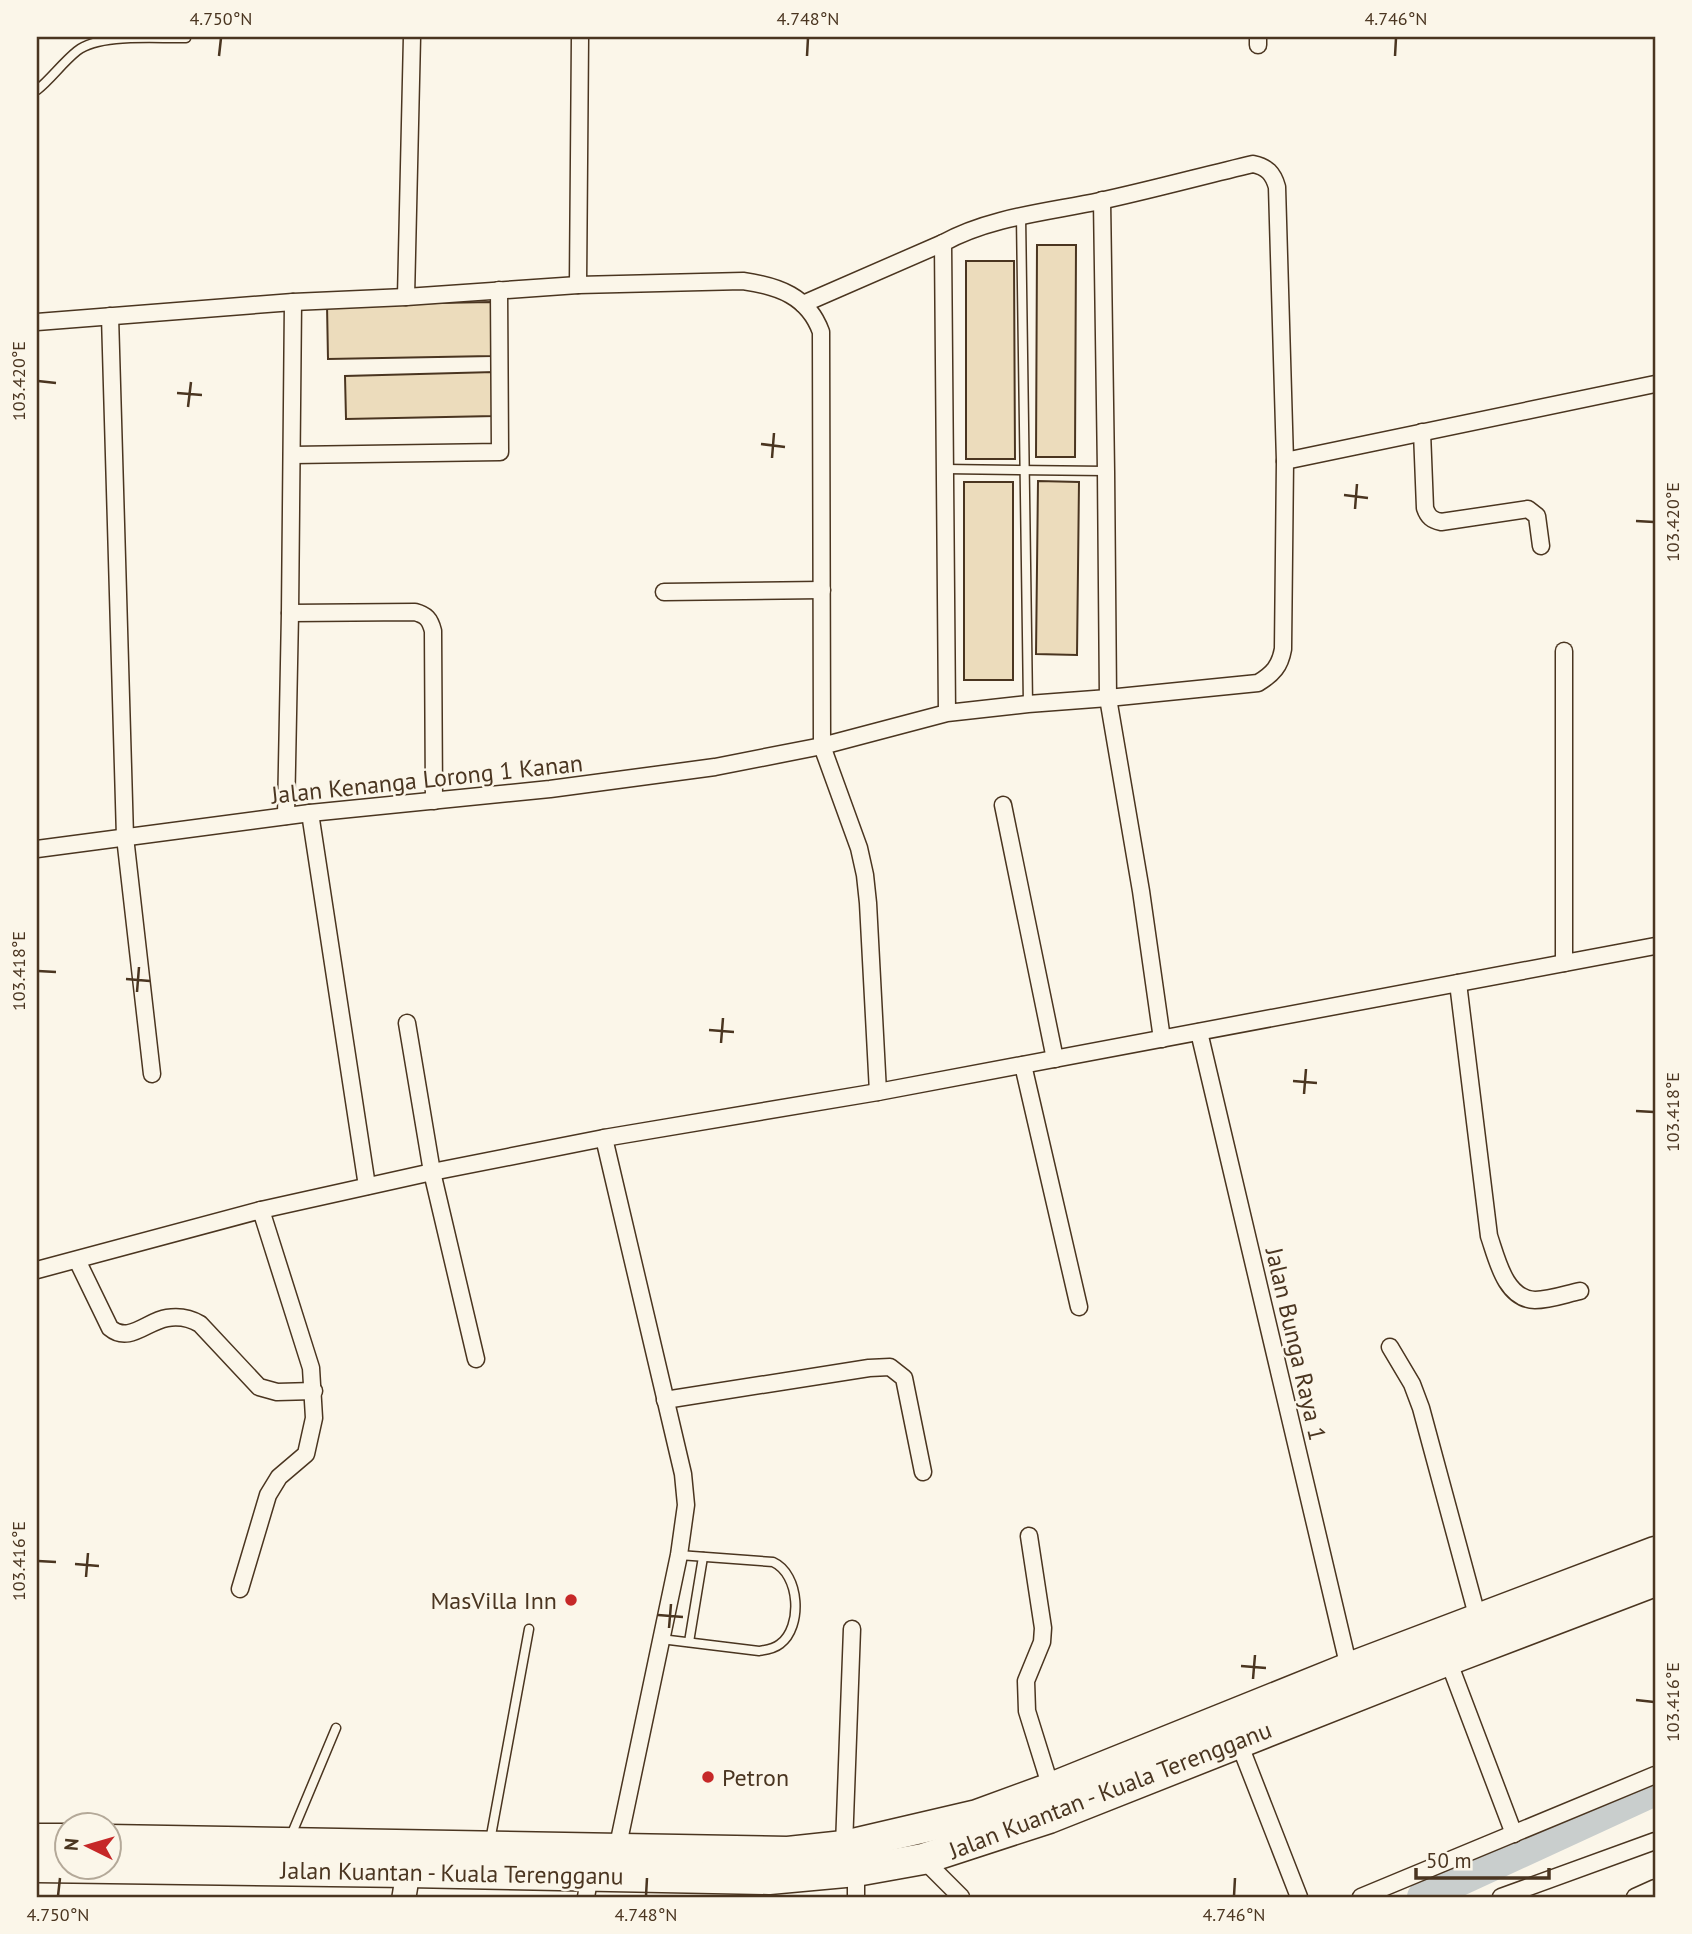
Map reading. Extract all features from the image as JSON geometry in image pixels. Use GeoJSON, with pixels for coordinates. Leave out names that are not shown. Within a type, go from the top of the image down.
{"type":"FeatureCollection","features":[{"type":"Feature","properties":{"kind":"highway","name":"Jalan Kuantan - Kuala Terengganu"},"geometry":{"type":"LineString","coordinates":[[122,1840],[788,1852],[852,1872],[977,1815],[1349,1668],[1655,1552]]}},
{"type":"Feature","properties":{"kind":"highway","name":"Jalan Kuantan - Kuala Terengganu"},"geometry":{"type":"LineString","coordinates":[[37,1867],[406,1884],[588,1886],[769,1880],[852,1872],[923,1859],[1049,1818],[1655,1581]]}},
{"type":"Feature","properties":{"kind":"street"},"geometry":{"type":"LineString","coordinates":[[405,297],[412,37]]}},
{"type":"Feature","properties":{"kind":"street"},"geometry":{"type":"LineString","coordinates":[[578,285],[580,37]]}},
{"type":"Feature","properties":{"kind":"street","name":"Jalan Kenanga Lorong 1 Kanan"},"geometry":{"type":"LineString","coordinates":[[37,849],[310,813],[550,789],[715,767],[822,746],[947,713],[1258,682],[1275,670],[1283,649],[1285,461],[1277,187],[1271,172],[1265,167],[1253,164],[977,228],[803,304]]}},
{"type":"Feature","properties":{"kind":"street"},"geometry":{"type":"LineString","coordinates":[[1102,200],[1108,698],[1162,1039]]}},
{"type":"Feature","properties":{"kind":"street"},"geometry":{"type":"LineString","coordinates":[[943,243],[947,713]]}},
{"type":"Feature","properties":{"kind":"street"},"geometry":{"type":"LineString","coordinates":[[37,322],[293,302],[578,285],[743,281],[786,292],[803,304],[816,318],[821,332],[822,746],[859,848],[865,875],[869,904],[878,1092]]}},
{"type":"Feature","properties":{"kind":"street"},"geometry":{"type":"LineString","coordinates":[[292,455],[500,452],[499,290]]}},
{"type":"Feature","properties":{"kind":"street"},"geometry":{"type":"LineString","coordinates":[[286,816],[293,302]]}},
{"type":"Feature","properties":{"kind":"street"},"geometry":{"type":"LineString","coordinates":[[110,316],[125,838],[152,1074]]}},
{"type":"Feature","properties":{"kind":"street"},"geometry":{"type":"LineString","coordinates":[[1285,461],[1655,384]]}},
{"type":"Feature","properties":{"kind":"street"},"geometry":{"type":"LineString","coordinates":[[1422,432],[1425,508],[1431,518],[1441,522],[1528,509],[1537,516],[1541,546]]}},
{"type":"Feature","properties":{"kind":"street"},"geometry":{"type":"LineString","coordinates":[[664,593],[822,590]]}},
{"type":"Feature","properties":{"kind":"street"},"geometry":{"type":"LineString","coordinates":[[290,613],[415,612],[431,621],[434,802]]}},
{"type":"Feature","properties":{"kind":"street"},"geometry":{"type":"LineString","coordinates":[[1563,651],[1564,963]]}},
{"type":"Feature","properties":{"kind":"street"},"geometry":{"type":"LineString","coordinates":[[1003,805],[1055,1059]]}},
{"type":"Feature","properties":{"kind":"street"},"geometry":{"type":"LineString","coordinates":[[310,813],[367,1186]]}},
{"type":"Feature","properties":{"kind":"street"},"geometry":{"type":"LineString","coordinates":[[37,1270],[261,1210],[432,1172],[604,1138],[878,1092],[1655,946]]}},
{"type":"Feature","properties":{"kind":"street"},"geometry":{"type":"LineString","coordinates":[[1458,983],[1489,1236],[1500,1267],[1511,1288],[1521,1297],[1542,1300],[1580,1292]]}},
{"type":"Feature","properties":{"kind":"street"},"geometry":{"type":"LineString","coordinates":[[407,1023],[432,1172],[476,1359]]}},
{"type":"Feature","properties":{"kind":"street","name":"Jalan Bunga Raya 1"},"geometry":{"type":"LineString","coordinates":[[1199,1032],[1349,1668]]}},
{"type":"Feature","properties":{"kind":"street"},"geometry":{"type":"LineString","coordinates":[[1023,1065],[1079,1307]]}},
{"type":"Feature","properties":{"kind":"street"},"geometry":{"type":"LineString","coordinates":[[604,1138],[682,1474],[686,1505],[679,1555],[617,1850]]}},
{"type":"Feature","properties":{"kind":"street"},"geometry":{"type":"LineString","coordinates":[[240,1589],[268,1495],[279,1478],[306,1454],[314,1418],[311,1368],[261,1210]]}},
{"type":"Feature","properties":{"kind":"street"},"geometry":{"type":"LineString","coordinates":[[77,1260],[110,1328],[117,1333],[128,1334],[166,1318],[190,1318],[200,1324],[259,1387],[277,1392],[314,1391]]}},
{"type":"Feature","properties":{"kind":"street"},"geometry":{"type":"LineString","coordinates":[[1390,1347],[1412,1384],[1421,1408],[1478,1619]]}},
{"type":"Feature","properties":{"kind":"street"},"geometry":{"type":"LineString","coordinates":[[665,1400],[890,1367],[904,1378],[923,1472]]}},
{"type":"Feature","properties":{"kind":"street"},"geometry":{"type":"LineString","coordinates":[[1029,1536],[1043,1628],[1042,1642],[1026,1681],[1027,1711],[1051,1788]]}},
{"type":"Feature","properties":{"kind":"street"},"geometry":{"type":"LineString","coordinates":[[852,1629],[852,1872]]}},
{"type":"Feature","properties":{"kind":"street"},"geometry":{"type":"LineString","coordinates":[[1448,1660],[1514,1834]]}},
{"type":"Feature","properties":{"kind":"street"},"geometry":{"type":"LineString","coordinates":[[1239,1743],[1298,1897]]}},
{"type":"Feature","properties":{"kind":"street"},"geometry":{"type":"LineString","coordinates":[[1361,1897],[1655,1775]]}},
{"type":"Feature","properties":{"kind":"street"},"geometry":{"type":"LineString","coordinates":[[1501,1897],[1655,1841]]}},
{"type":"Feature","properties":{"kind":"street"},"geometry":{"type":"LineString","coordinates":[[923,1859],[961,1897]]}},
{"type":"Feature","properties":{"kind":"street"},"geometry":{"type":"LineString","coordinates":[[1635,1897],[1655,1888]]}},
{"type":"Feature","properties":{"kind":"lane"},"geometry":{"type":"LineString","coordinates":[[37,90],[78,51],[93,43],[112,39],[186,38]]}},
{"type":"Feature","properties":{"kind":"lane"},"geometry":{"type":"LineString","coordinates":[[1021,216],[1028,704]]}},
{"type":"Feature","properties":{"kind":"lane"},"geometry":{"type":"LineString","coordinates":[[945,469],[1107,471]]}},
{"type":"Feature","properties":{"kind":"lane"},"geometry":{"type":"LineString","coordinates":[[661,1639],[759,1651],[780,1644],[793,1624],[795,1596],[791,1581],[780,1566],[773,1562],[679,1555]]}},
{"type":"Feature","properties":{"kind":"lane"},"geometry":{"type":"LineString","coordinates":[[689,1642],[702,1557]]}},
{"type":"Feature","properties":{"kind":"lane"},"geometry":{"type":"LineString","coordinates":[[488,1847],[529,1629]]}},
{"type":"Feature","properties":{"kind":"lane"},"geometry":{"type":"LineString","coordinates":[[287,1844],[336,1728]]}},
{"type":"Feature","properties":{"kind":"building"},"geometry":{"type":"Polygon","coordinates":[[[1037,245],[1076,245],[1075,457],[1036,457],[1037,245]]]}},
{"type":"Feature","properties":{"kind":"building"},"geometry":{"type":"Polygon","coordinates":[[[966,261],[1014,261],[1015,459],[966,459],[966,261]]]}},
{"type":"Feature","properties":{"kind":"building"},"geometry":{"type":"Polygon","coordinates":[[[491,302],[492,356],[328,359],[327,305],[491,302]]]}},
{"type":"Feature","properties":{"kind":"building"},"geometry":{"type":"Polygon","coordinates":[[[494,372],[495,416],[346,419],[345,376],[494,372]]]}},
{"type":"Feature","properties":{"kind":"building"},"geometry":{"type":"Polygon","coordinates":[[[1038,481],[1079,482],[1077,655],[1036,654],[1038,481]]]}},
{"type":"Feature","properties":{"kind":"building"},"geometry":{"type":"Polygon","coordinates":[[[964,482],[1013,482],[1013,680],[964,680],[964,482]]]}},
{"type":"Feature","properties":{"kind":"waterway"},"geometry":{"type":"LineString","coordinates":[[1423,1897],[1655,1790]]}},
{"type":"Feature","properties":{"kind":"place","name":"MasVilla Inn"},"geometry":{"type":"Point","coordinates":[571,1600]}},
{"type":"Feature","properties":{"kind":"place","name":"Petron"},"geometry":{"type":"Point","coordinates":[708,1777]}}]}
